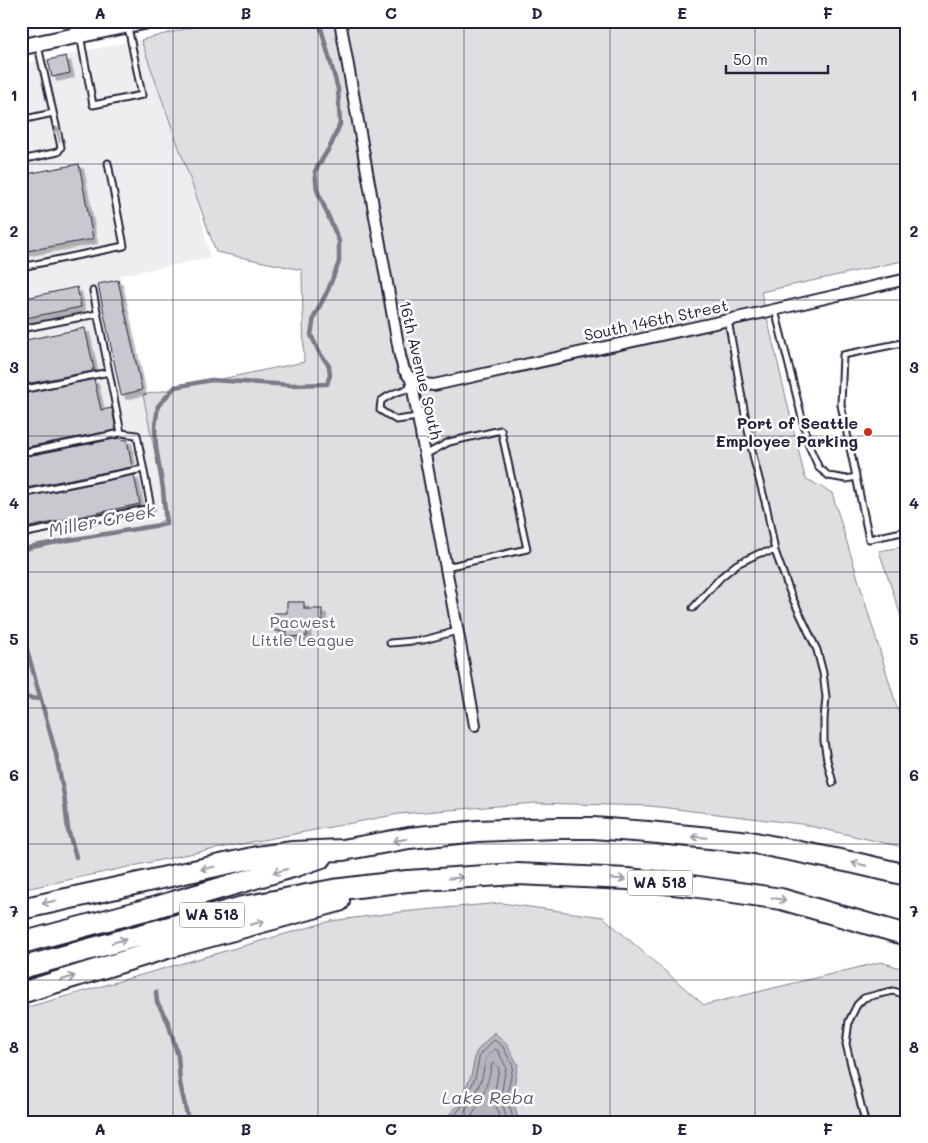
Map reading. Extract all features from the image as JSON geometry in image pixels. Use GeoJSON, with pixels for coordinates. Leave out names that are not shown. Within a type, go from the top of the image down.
{"type":"FeatureCollection","features":[{"type":"Feature","properties":{"kind":"highway","name":"WA 518"},"geometry":{"type":"LineString","coordinates":[[21,943],[296,866],[343,850],[409,838],[478,831],[592,828],[750,842],[907,875]]}},
{"type":"Feature","properties":{"kind":"highway"},"geometry":{"type":"LineString","coordinates":[[21,908],[257,857],[293,852],[343,850]]}},
{"type":"Feature","properties":{"kind":"highway","name":"WA 518"},"geometry":{"type":"LineString","coordinates":[[21,968],[242,907],[333,890],[408,881],[517,874],[628,879],[781,899],[907,935]]}},
{"type":"Feature","properties":{"kind":"highway"},"geometry":{"type":"LineString","coordinates":[[21,993],[167,948],[408,881]]}},
{"type":"Feature","properties":{"kind":"street"},"geometry":{"type":"LineString","coordinates":[[21,47],[146,21]]}},
{"type":"Feature","properties":{"kind":"street","name":"16th Avenue South"},"geometry":{"type":"LineString","coordinates":[[340,21],[400,356],[404,370],[412,383],[475,725]]}},
{"type":"Feature","properties":{"kind":"street","name":"South 146th Street"},"geometry":{"type":"LineString","coordinates":[[412,383],[434,385],[907,279]]}},
{"type":"Feature","properties":{"kind":"lane"},"geometry":{"type":"LineString","coordinates":[[80,35],[94,105],[142,95],[128,25]]}},
{"type":"Feature","properties":{"kind":"lane"},"geometry":{"type":"LineString","coordinates":[[21,160],[58,152],[61,146],[38,44]]}},
{"type":"Feature","properties":{"kind":"lane"},"geometry":{"type":"LineString","coordinates":[[21,120],[53,113]]}},
{"type":"Feature","properties":{"kind":"lane"},"geometry":{"type":"LineString","coordinates":[[21,267],[124,246],[108,163]]}},
{"type":"Feature","properties":{"kind":"lane"},"geometry":{"type":"LineString","coordinates":[[92,291],[121,433]]}},
{"type":"Feature","properties":{"kind":"lane"},"geometry":{"type":"LineString","coordinates":[[774,310],[798,408],[809,446],[819,468],[829,476],[846,479],[856,477]]}},
{"type":"Feature","properties":{"kind":"lane"},"geometry":{"type":"LineString","coordinates":[[21,329],[97,314]]}},
{"type":"Feature","properties":{"kind":"lane"},"geometry":{"type":"LineString","coordinates":[[728,320],[750,444],[767,509],[775,551],[791,595],[817,650],[823,673],[826,696],[824,741],[833,783]]}},
{"type":"Feature","properties":{"kind":"lane"},"geometry":{"type":"LineString","coordinates":[[907,342],[843,355],[841,405],[869,539],[907,531]]}},
{"type":"Feature","properties":{"kind":"lane"},"geometry":{"type":"LineString","coordinates":[[21,390],[109,372]]}},
{"type":"Feature","properties":{"kind":"lane"},"geometry":{"type":"LineString","coordinates":[[412,383],[399,391],[389,394],[381,401],[380,410],[396,420],[418,416]]}},
{"type":"Feature","properties":{"kind":"lane"},"geometry":{"type":"LineString","coordinates":[[425,455],[449,442],[501,430],[527,549],[446,567]]}},
{"type":"Feature","properties":{"kind":"lane"},"geometry":{"type":"LineString","coordinates":[[21,453],[121,433],[137,435],[151,508],[21,534]]}},
{"type":"Feature","properties":{"kind":"lane"},"geometry":{"type":"LineString","coordinates":[[21,494],[143,469]]}},
{"type":"Feature","properties":{"kind":"lane"},"geometry":{"type":"LineString","coordinates":[[693,608],[721,576],[737,564],[760,553],[775,551]]}},
{"type":"Feature","properties":{"kind":"lane"},"geometry":{"type":"LineString","coordinates":[[390,643],[424,640],[458,631]]}},
{"type":"Feature","properties":{"kind":"lane"},"geometry":{"type":"LineString","coordinates":[[865,1122],[846,1044],[849,1020],[857,1005],[864,998],[893,991],[907,995]]}},
{"type":"Feature","properties":{"kind":"shaded area"},"geometry":{"type":"Polygon","coordinates":[[[21,21],[77,21],[21,31],[21,21]]]}},
{"type":"Feature","properties":{"kind":"shaded area"},"geometry":{"type":"Polygon","coordinates":[[[161,35],[210,258],[120,275],[169,522],[21,550],[21,64],[161,35]]]}},
{"type":"Feature","properties":{"kind":"green space","name":"Pacwest Little League"},"geometry":{"type":"Polygon","coordinates":[[[216,21],[907,21],[907,260],[761,292],[805,478],[832,493],[899,714],[907,718],[907,848],[801,824],[651,806],[535,803],[399,814],[184,855],[21,890],[21,551],[157,524],[166,518],[169,521],[143,395],[304,362],[302,270],[216,252],[141,40],[216,21]]]}},
{"type":"Feature","properties":{"kind":"green space"},"geometry":{"type":"Polygon","coordinates":[[[907,546],[907,634],[879,551],[907,546]]]}},
{"type":"Feature","properties":{"kind":"green space"},"geometry":{"type":"Polygon","coordinates":[[[501,903],[603,917],[704,1005],[881,962],[907,970],[907,1122],[21,1122],[21,1009],[331,921],[401,912],[501,903]]]}},
{"type":"Feature","properties":{"kind":"water","name":"Lake Reba"},"geometry":{"type":"Polygon","coordinates":[[[494,1032],[507,1044],[518,1065],[512,1096],[519,1122],[443,1122],[458,1104],[471,1076],[476,1052],[494,1032]]]}},
{"type":"Feature","properties":{"kind":"building"},"geometry":{"type":"Polygon","coordinates":[[[66,56],[70,73],[52,77],[48,60],[66,56]]]}},
{"type":"Feature","properties":{"kind":"building"},"geometry":{"type":"Polygon","coordinates":[[[79,164],[93,239],[21,252],[21,175],[79,164]]]}},
{"type":"Feature","properties":{"kind":"building"},"geometry":{"type":"Polygon","coordinates":[[[118,280],[142,390],[121,395],[98,284],[118,280]]]}},
{"type":"Feature","properties":{"kind":"building"},"geometry":{"type":"Polygon","coordinates":[[[77,287],[81,307],[21,319],[21,299],[77,287]]]}},
{"type":"Feature","properties":{"kind":"building"},"geometry":{"type":"Polygon","coordinates":[[[85,328],[93,371],[21,385],[21,341],[85,328]]]}},
{"type":"Feature","properties":{"kind":"building"},"geometry":{"type":"Polygon","coordinates":[[[94,379],[101,410],[112,408],[116,430],[21,448],[21,394],[94,379]]]}},
{"type":"Feature","properties":{"kind":"building"},"geometry":{"type":"Polygon","coordinates":[[[120,438],[121,440],[127,439],[132,467],[21,489],[21,457],[120,438]]]}},
{"type":"Feature","properties":{"kind":"building"},"geometry":{"type":"Polygon","coordinates":[[[134,475],[140,504],[25,528],[21,498],[134,475]]]}},
{"type":"Feature","properties":{"kind":"building"},"geometry":{"type":"Polygon","coordinates":[[[287,602],[304,602],[304,609],[322,609],[322,623],[306,623],[307,636],[287,637],[287,631],[274,631],[274,613],[287,613],[287,602]]]}},
{"type":"Feature","properties":{"kind":"waterway","name":"Miller Creek"},"geometry":{"type":"LineString","coordinates":[[21,551],[34,546],[166,524],[155,427],[158,406],[175,387],[211,380],[291,385],[327,384],[330,375],[329,366],[319,352],[311,335],[314,317],[328,290],[339,262],[339,241],[317,190],[315,171],[331,145],[340,124],[338,89],[319,21]]}},
{"type":"Feature","properties":{"kind":"waterway","name":"Miller Creek"},"geometry":{"type":"LineString","coordinates":[[21,628],[56,754],[64,795],[68,830],[76,857]]}},
{"type":"Feature","properties":{"kind":"waterway","name":"Miller Creek"},"geometry":{"type":"LineString","coordinates":[[21,697],[40,699]]}},
{"type":"Feature","properties":{"kind":"waterway","name":"Miller Creek"},"geometry":{"type":"LineString","coordinates":[[156,992],[157,1002],[168,1022],[178,1056],[180,1083],[190,1122]]}},
{"type":"Feature","properties":{"kind":"place","name":"Port of Seattle Employee Parking"},"geometry":{"type":"Point","coordinates":[868,432]}}]}
